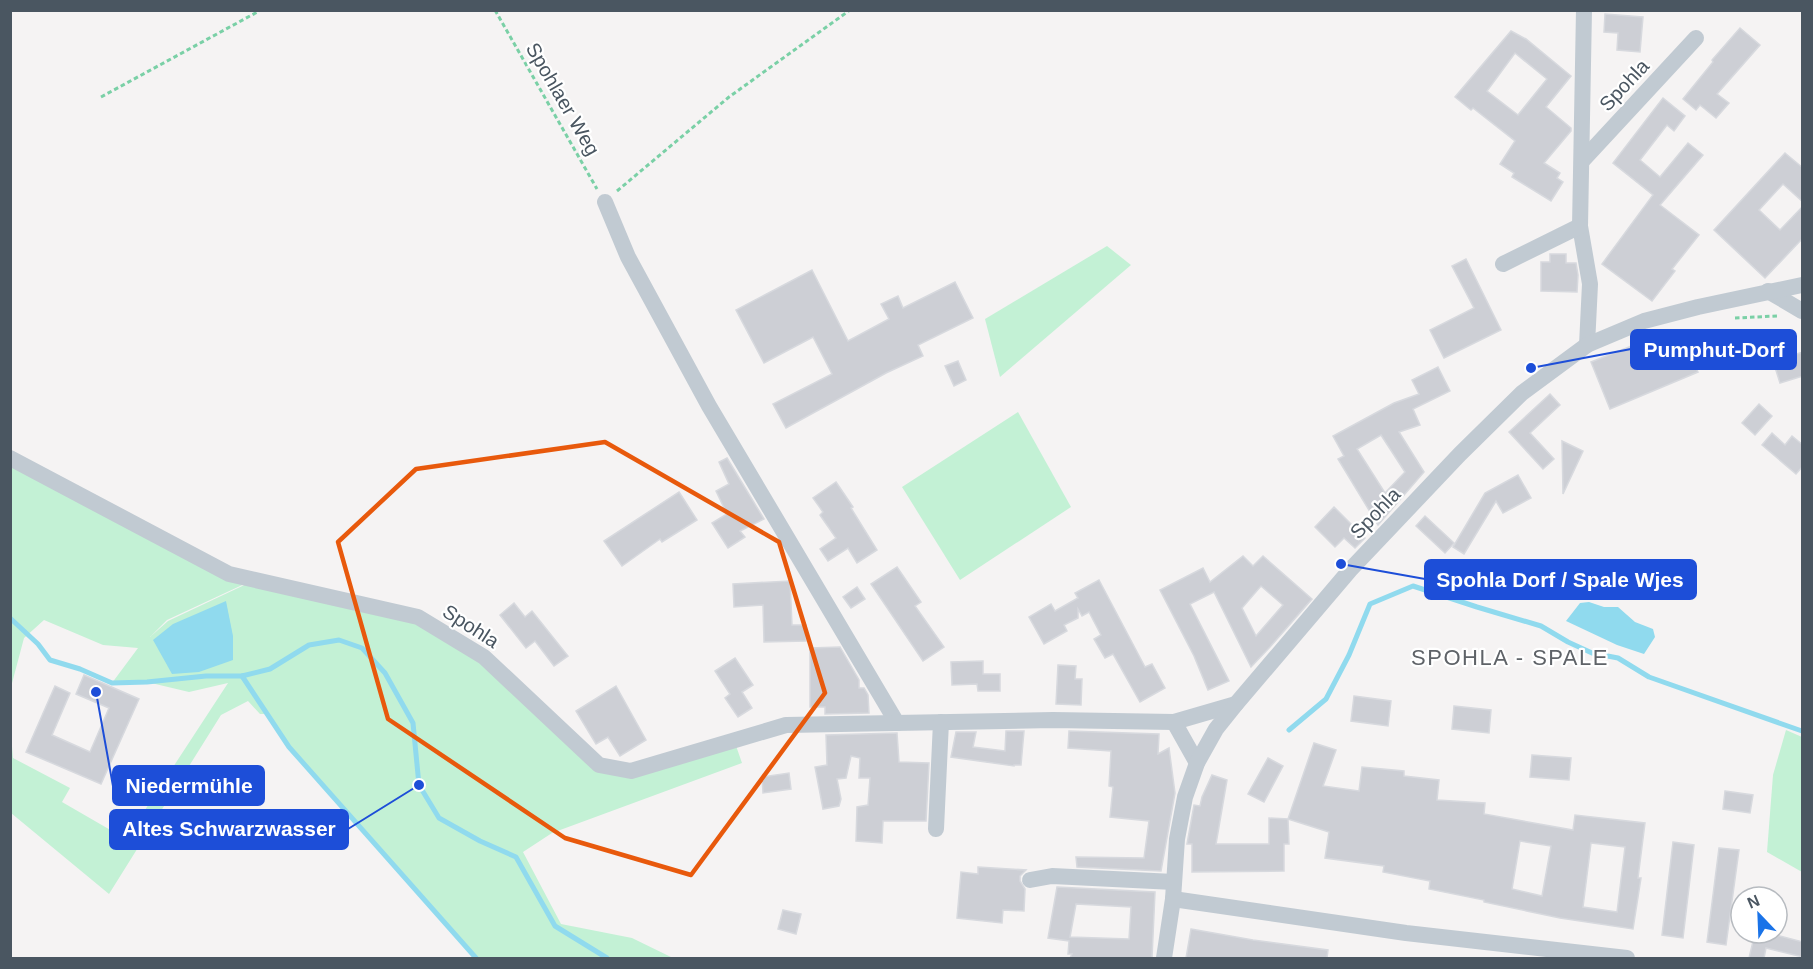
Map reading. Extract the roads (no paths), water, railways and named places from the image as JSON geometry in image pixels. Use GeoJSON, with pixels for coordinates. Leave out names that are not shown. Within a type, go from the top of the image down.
{"type":"FeatureCollection","features":[{"type":"Feature","properties":{"kind":"street","name":"Spohla"},"geometry":{"type":"LineString","coordinates":[[1584,10],[1580,226],[1590,284],[1587,345]]}},
{"type":"Feature","properties":{"kind":"street","name":"Spohla"},"geometry":{"type":"LineString","coordinates":[[1582,161],[1696,38]]}},
{"type":"Feature","properties":{"kind":"street"},"geometry":{"type":"LineString","coordinates":[[605,201],[628,257],[709,406],[897,723]]}},
{"type":"Feature","properties":{"kind":"street"},"geometry":{"type":"LineString","coordinates":[[1503,264],[1580,226]]}},
{"type":"Feature","properties":{"kind":"street","name":"Spohla"},"geometry":{"type":"LineString","coordinates":[[1164,958],[1173,900],[1179,828],[1185,797],[1197,763],[1216,729],[1350,570],[1460,454],[1522,393],[1587,345],[1644,321],[1768,291],[1803,285]]}},
{"type":"Feature","properties":{"kind":"street"},"geometry":{"type":"LineString","coordinates":[[1768,291],[1803,311]]}},
{"type":"Feature","properties":{"kind":"street","name":"Spohla"},"geometry":{"type":"LineString","coordinates":[[10,459],[229,574],[418,617],[484,657],[599,765],[631,771],[786,725],[1053,720],[1174,722],[1236,704]]}},
{"type":"Feature","properties":{"kind":"street"},"geometry":{"type":"LineString","coordinates":[[936,828],[941,722]]}},
{"type":"Feature","properties":{"kind":"street"},"geometry":{"type":"LineString","coordinates":[[1174,722],[1197,763]]}},
{"type":"Feature","properties":{"kind":"street"},"geometry":{"type":"LineString","coordinates":[[1030,880],[1052,876],[1174,882]]}},
{"type":"Feature","properties":{"kind":"street"},"geometry":{"type":"LineString","coordinates":[[1173,900],[1406,933],[1627,958]]}},
{"type":"Feature","properties":{"kind":"water"},"geometry":{"type":"Polygon","coordinates":[[[226,601],[233,636],[233,660],[199,672],[172,674],[153,640],[173,624],[226,601]]]}},
{"type":"Feature","properties":{"kind":"water"},"geometry":{"type":"Polygon","coordinates":[[[1589,602],[1604,607],[1618,607],[1635,622],[1653,629],[1655,637],[1644,654],[1617,645],[1566,621],[1580,603],[1589,602]]]}},
{"type":"Feature","properties":{"kind":"waterway"},"geometry":{"type":"LineString","coordinates":[[1289,730],[1326,699],[1349,655],[1370,604],[1413,586],[1541,626],[1592,653],[1618,658],[1649,677],[1802,731]]}},
{"type":"Feature","properties":{"kind":"waterway"},"geometry":{"type":"LineString","coordinates":[[10,618],[38,644],[50,660],[80,669],[112,683],[206,676],[242,676],[270,669],[309,645],[339,640],[362,648],[385,673],[413,723],[419,785],[439,818],[480,841],[516,857],[555,926],[607,958]]}},
{"type":"Feature","properties":{"kind":"waterway"},"geometry":{"type":"LineString","coordinates":[[242,676],[289,747],[476,958]]}},
{"type":"Feature","properties":{"kind":"place","name":"Pumphut-Dorf"},"geometry":{"type":"Point","coordinates":[1531,368]}},
{"type":"Feature","properties":{"kind":"place","name":"Spohla Dorf / Spale Wjes"},"geometry":{"type":"Point","coordinates":[1341,564]}},
{"type":"Feature","properties":{"kind":"place","name":"Niedermühle"},"geometry":{"type":"Point","coordinates":[96,692]}},
{"type":"Feature","properties":{"kind":"place","name":"Altes Schwarzwasser"},"geometry":{"type":"Point","coordinates":[419,785]}},
{"type":"Feature","properties":{"kind":"district","name":"SPOHLA - SPALE"},"geometry":{"type":"Point","coordinates":[1510,657]}}]}
